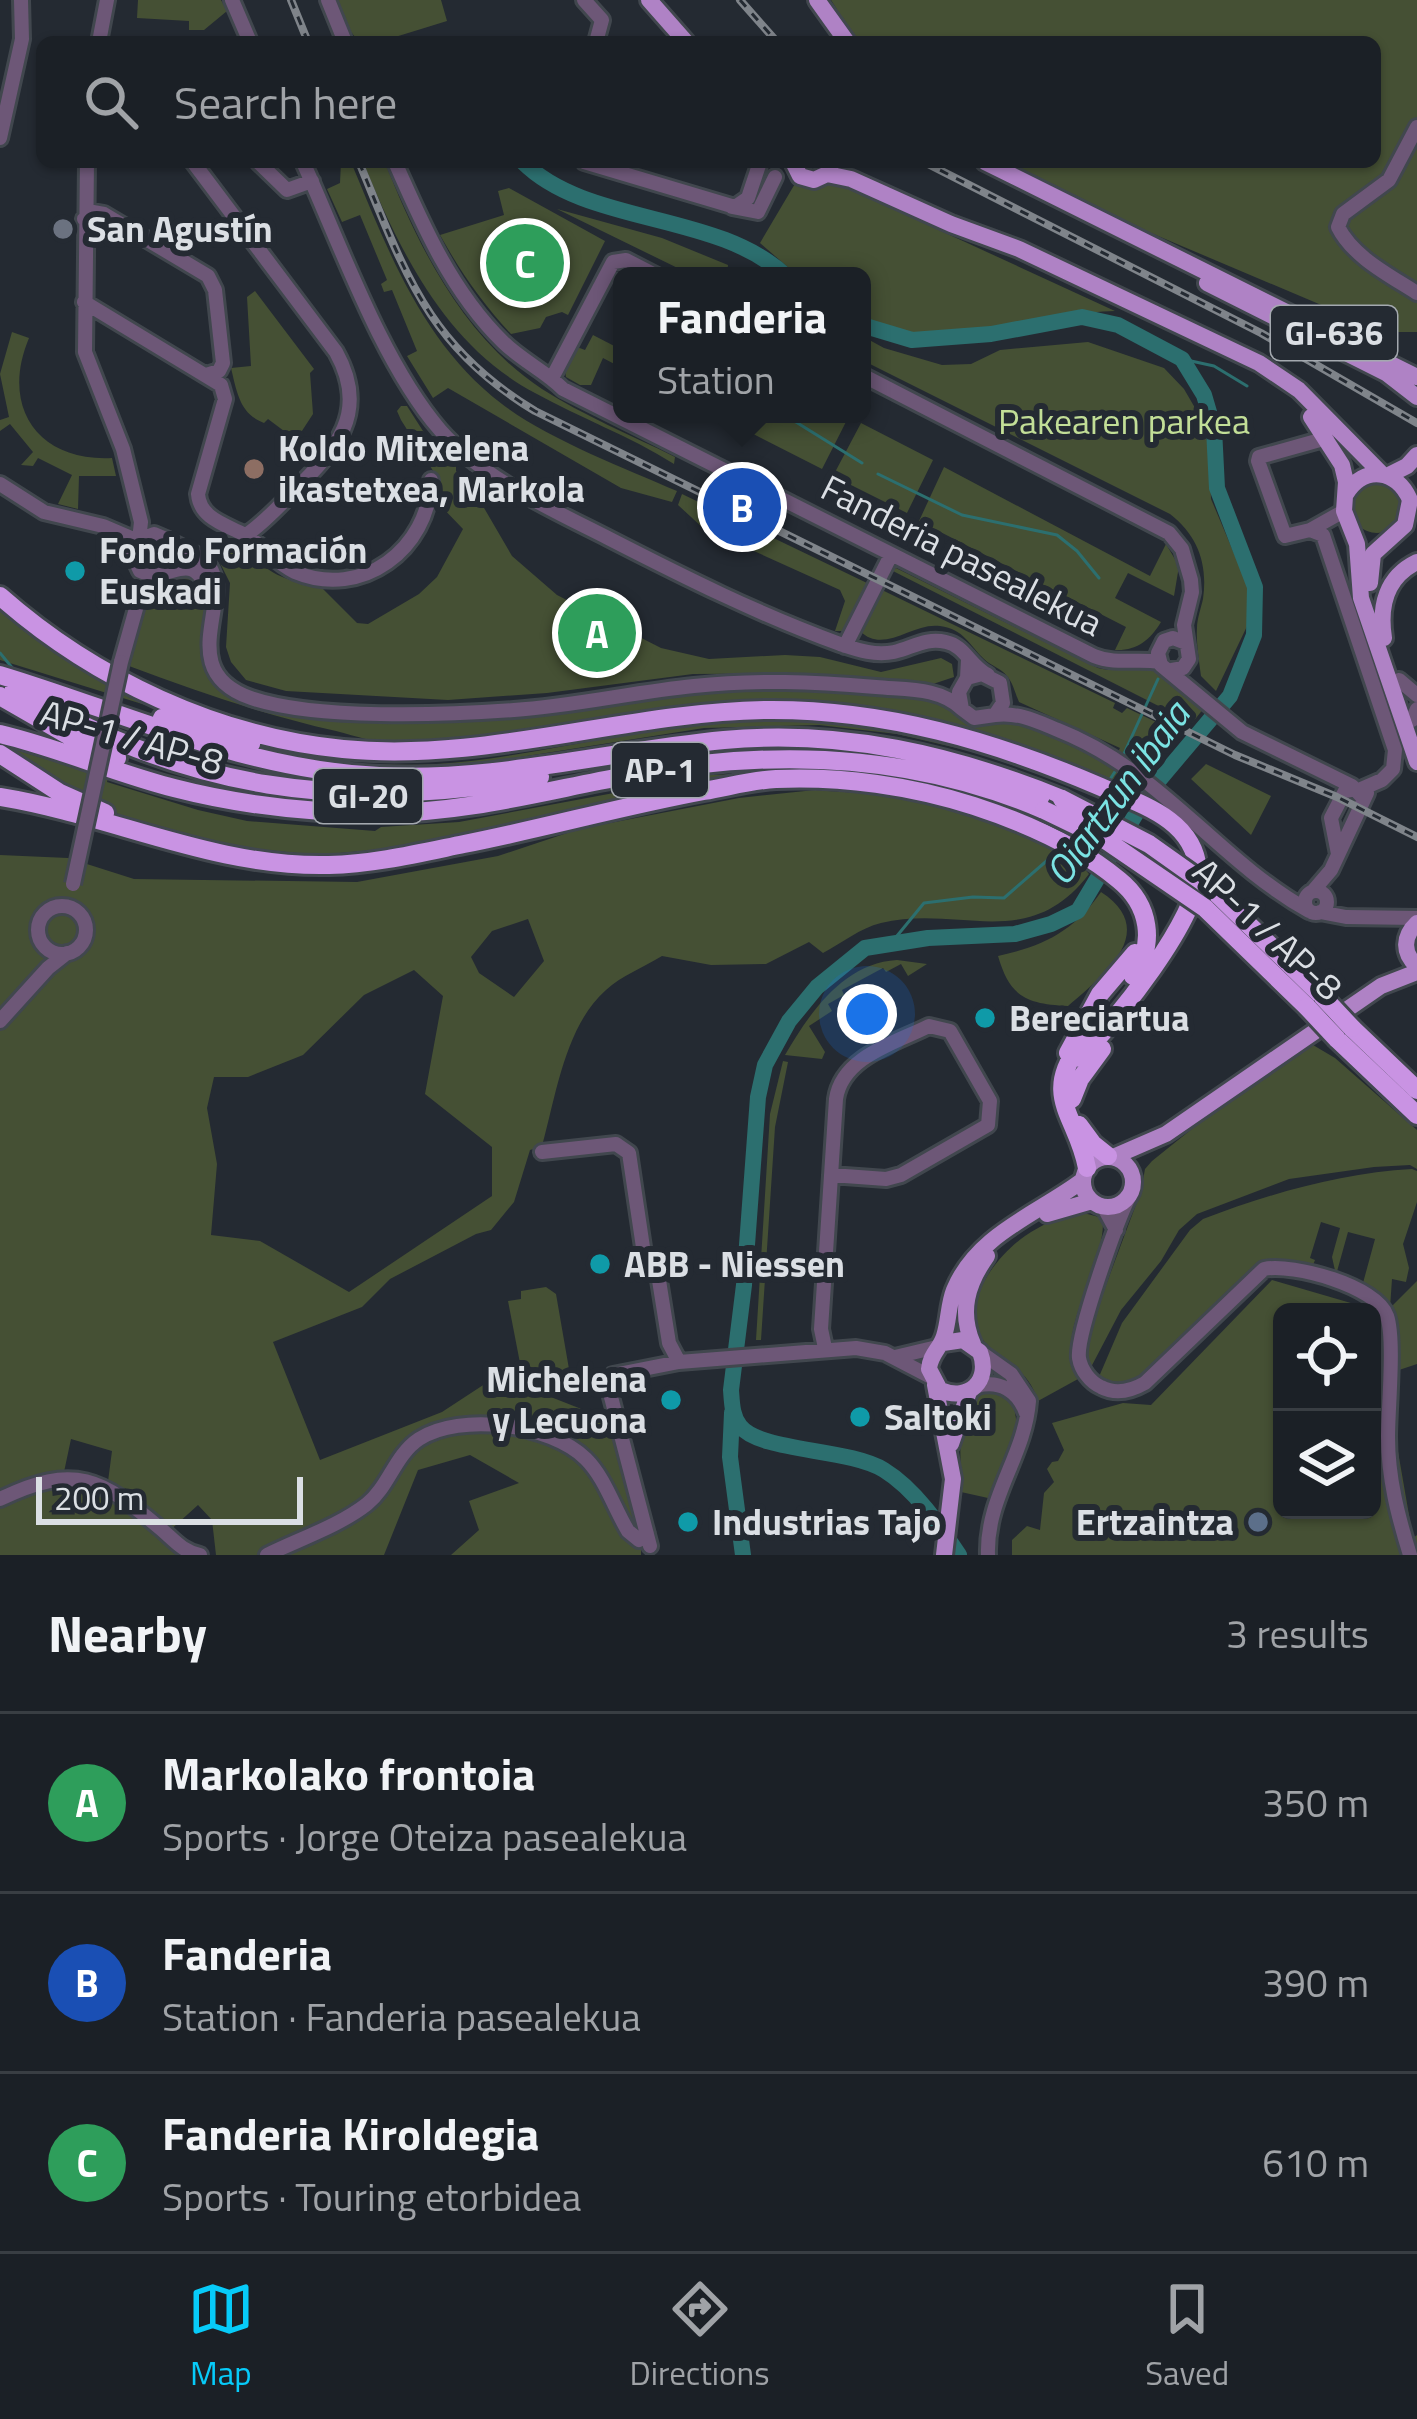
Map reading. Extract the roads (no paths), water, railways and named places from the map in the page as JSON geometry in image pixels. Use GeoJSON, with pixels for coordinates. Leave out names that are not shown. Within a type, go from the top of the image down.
{"type":"FeatureCollection","features":[{"type":"Feature","properties":{"kind":"highway"},"geometry":{"type":"LineString","coordinates":[[0,596],[76,653],[154,697],[256,733],[301,743],[450,752],[647,722],[766,710],[882,718],[984,742],[1177,815],[1196,856],[1198,884],[1189,911],[1071,1063],[1072,1099],[1087,1137],[1111,1157]]}},
{"type":"Feature","properties":{"kind":"highway","name":"AP-1 / AP-8"},"geometry":{"type":"LineString","coordinates":[[0,676],[95,701],[243,755],[340,774],[485,773],[665,747],[778,737],[878,744],[1004,776],[1150,844],[1315,1001],[1417,1115]]}},
{"type":"Feature","properties":{"kind":"highway","name":"GI-20"},"geometry":{"type":"LineString","coordinates":[[0,676],[78,724],[197,771],[336,795],[470,790],[665,747]]}},
{"type":"Feature","properties":{"kind":"highway","name":"GI-20"},"geometry":{"type":"LineString","coordinates":[[0,696],[125,762],[205,789],[271,803]]}},
{"type":"Feature","properties":{"kind":"highway"},"geometry":{"type":"LineString","coordinates":[[95,701],[255,745],[395,761],[519,749],[647,722]]}},
{"type":"Feature","properties":{"kind":"highway","name":"AP-1 / AP-8"},"geometry":{"type":"LineString","coordinates":[[0,734],[221,800],[341,812],[434,811],[747,759],[812,758],[939,773],[1044,810],[1104,838],[1208,898]]}},
{"type":"Feature","properties":{"kind":"highway"},"geometry":{"type":"LineString","coordinates":[[0,754],[59,793],[169,843]]}},
{"type":"Feature","properties":{"kind":"highway"},"geometry":{"type":"LineString","coordinates":[[0,797],[240,859],[328,865],[398,858],[653,800],[774,779],[846,781],[950,798],[1030,826],[1112,874],[1142,907],[1148,943],[1135,1005],[1080,1078],[1072,1099]]}},
{"type":"Feature","properties":{"kind":"highway"},"geometry":{"type":"LineString","coordinates":[[1085,1174],[1064,1106],[1071,1063],[1082,1022],[1133,958],[1142,907]]}},
{"type":"Feature","properties":{"kind":"highway","name":"AP-1 / AP-8"},"geometry":{"type":"LineString","coordinates":[[1345,1033],[1417,1090]]}},
{"type":"Feature","properties":{"kind":"main road"},"geometry":{"type":"LineString","coordinates":[[649,0],[681,36]]}},
{"type":"Feature","properties":{"kind":"main road"},"geometry":{"type":"LineString","coordinates":[[818,0],[843,36]]}},
{"type":"Feature","properties":{"kind":"main road"},"geometry":{"type":"LineString","coordinates":[[789,171],[814,180],[828,168]]}},
{"type":"Feature","properties":{"kind":"main road"},"geometry":{"type":"LineString","coordinates":[[833,168],[1259,362],[1298,390],[1400,482],[1412,503]]}},
{"type":"Feature","properties":{"kind":"main road","name":"GI-636"},"geometry":{"type":"LineString","coordinates":[[998,168],[1417,376]]}},
{"type":"Feature","properties":{"kind":"main road"},"geometry":{"type":"LineString","coordinates":[[1092,216],[1168,264],[1386,373],[1417,397]]}},
{"type":"Feature","properties":{"kind":"main road"},"geometry":{"type":"LineString","coordinates":[[1238,354],[1293,397],[1327,438],[1342,465],[1361,598],[1417,762]]}},
{"type":"Feature","properties":{"kind":"main road"},"geometry":{"type":"LineString","coordinates":[[1347,511],[1360,478],[1407,466],[1417,455]]}},
{"type":"Feature","properties":{"kind":"main road"},"geometry":{"type":"LineString","coordinates":[[1415,722],[1384,638],[1369,569],[1373,554],[1407,521],[1417,478]]}},
{"type":"Feature","properties":{"kind":"main road"},"geometry":{"type":"LineString","coordinates":[[1347,511],[1369,538],[1392,536]]}},
{"type":"Feature","properties":{"kind":"main road"},"geometry":{"type":"LineString","coordinates":[[1384,638],[1386,593],[1398,574],[1417,562]]}},
{"type":"Feature","properties":{"kind":"main road"},"geometry":{"type":"LineString","coordinates":[[944,1555],[953,1490],[950,1451],[929,1361],[940,1345],[955,1288],[977,1254],[1085,1174],[1096,1160],[1166,1134],[1381,986],[1417,969],[1408,957],[1412,930]]}},
{"type":"Feature","properties":{"kind":"main road"},"geometry":{"type":"LineString","coordinates":[[1381,986],[1412,930]]}},
{"type":"Feature","properties":{"kind":"main road"},"geometry":{"type":"LineString","coordinates":[[950,1451],[957,1419],[984,1370],[964,1322],[964,1306],[987,1256],[1034,1220],[1069,1205],[1114,1206],[1129,1196],[1132,1175],[1166,1134]]}},
{"type":"Feature","properties":{"kind":"main road"},"geometry":{"type":"LineString","coordinates":[[1111,1157],[1123,1161],[1132,1175]]}},
{"type":"Feature","properties":{"kind":"main road"},"geometry":{"type":"LineString","coordinates":[[1085,1174],[1097,1203]]}},
{"type":"Feature","properties":{"kind":"main road"},"geometry":{"type":"LineString","coordinates":[[940,1345],[963,1340],[976,1348]]}},
{"type":"Feature","properties":{"kind":"main road"},"geometry":{"type":"LineString","coordinates":[[933,1381],[947,1393],[973,1389]]}},
{"type":"Feature","properties":{"kind":"street"},"geometry":{"type":"LineString","coordinates":[[0,138],[22,39],[22,0]]}},
{"type":"Feature","properties":{"kind":"street"},"geometry":{"type":"LineString","coordinates":[[101,36],[107,0]]}},
{"type":"Feature","properties":{"kind":"street"},"geometry":{"type":"LineString","coordinates":[[232,0],[247,36]]}},
{"type":"Feature","properties":{"kind":"street"},"geometry":{"type":"LineString","coordinates":[[328,0],[343,36]]}},
{"type":"Feature","properties":{"kind":"street"},"geometry":{"type":"LineString","coordinates":[[584,0],[602,20],[598,36]]}},
{"type":"Feature","properties":{"kind":"street"},"geometry":{"type":"LineString","coordinates":[[1417,127],[1389,180],[1343,214],[1338,227],[1360,254],[1417,293]]}},
{"type":"Feature","properties":{"kind":"street"},"geometry":{"type":"LineString","coordinates":[[0,1021],[42,975],[84,940],[86,926],[78,913],[74,884],[139,598],[133,550],[142,526],[123,449],[88,361],[86,168]]}},
{"type":"Feature","properties":{"kind":"street"},"geometry":{"type":"LineString","coordinates":[[201,168],[336,352],[349,388],[348,416],[332,452],[246,536]]}},
{"type":"Feature","properties":{"kind":"street"},"geometry":{"type":"LineString","coordinates":[[264,168],[287,190],[312,181]]}},
{"type":"Feature","properties":{"kind":"street"},"geometry":{"type":"LineString","coordinates":[[306,168],[401,374],[439,428],[473,460],[541,502],[704,587],[845,646],[880,654],[941,640],[959,647],[968,660],[1000,683],[1018,714]]}},
{"type":"Feature","properties":{"kind":"street","name":"Fanderia pasealekua"},"geometry":{"type":"LineString","coordinates":[[398,168],[428,236],[468,301],[498,338],[562,388],[613,414]]}},
{"type":"Feature","properties":{"kind":"street"},"geometry":{"type":"LineString","coordinates":[[619,168],[758,212],[789,171]]}},
{"type":"Feature","properties":{"kind":"street"},"geometry":{"type":"LineString","coordinates":[[732,207],[746,201],[759,168]]}},
{"type":"Feature","properties":{"kind":"street"},"geometry":{"type":"LineString","coordinates":[[753,185],[789,171]]}},
{"type":"Feature","properties":{"kind":"street"},"geometry":{"type":"LineString","coordinates":[[84,219],[93,212],[104,214],[205,273],[216,295],[222,366],[211,377]]}},
{"type":"Feature","properties":{"kind":"street"},"geometry":{"type":"LineString","coordinates":[[552,378],[611,264],[626,260],[640,267]]}},
{"type":"Feature","properties":{"kind":"street"},"geometry":{"type":"LineString","coordinates":[[84,302],[223,388],[225,399],[199,505],[296,573],[326,580],[359,576],[388,563],[412,541],[426,512],[430,480]]}},
{"type":"Feature","properties":{"kind":"street"},"geometry":{"type":"LineString","coordinates":[[871,380],[1161,528],[1182,548],[1192,592],[1184,625],[1197,691]]}},
{"type":"Feature","properties":{"kind":"street","name":"Fanderia pasealekua"},"geometry":{"type":"LineString","coordinates":[[631,423],[1094,656],[1121,663],[1144,659],[1166,666]]}},
{"type":"Feature","properties":{"kind":"street"},"geometry":{"type":"LineString","coordinates":[[1327,438],[1257,459],[1285,536],[1310,530],[1347,511]]}},
{"type":"Feature","properties":{"kind":"street"},"geometry":{"type":"LineString","coordinates":[[0,484],[44,512],[117,528],[129,523],[136,502]]}},
{"type":"Feature","properties":{"kind":"street"},"geometry":{"type":"LineString","coordinates":[[103,526],[139,540],[154,534],[210,568],[215,580],[208,643],[220,675],[249,697],[280,704],[371,712],[480,712],[762,682],[937,693],[988,675]]}},
{"type":"Feature","properties":{"kind":"street"},"geometry":{"type":"LineString","coordinates":[[1310,530],[1323,535],[1395,750],[1393,769],[1360,792],[1351,825],[1317,901]]}},
{"type":"Feature","properties":{"kind":"street"},"geometry":{"type":"LineString","coordinates":[[1392,536],[1417,532]]}},
{"type":"Feature","properties":{"kind":"street"},"geometry":{"type":"LineString","coordinates":[[139,598],[174,556],[168,540]]}},
{"type":"Feature","properties":{"kind":"street"},"geometry":{"type":"LineString","coordinates":[[845,646],[891,555]]}},
{"type":"Feature","properties":{"kind":"street"},"geometry":{"type":"LineString","coordinates":[[136,567],[149,575],[179,567],[197,572],[212,602]]}},
{"type":"Feature","properties":{"kind":"street"},"geometry":{"type":"LineString","coordinates":[[1186,643],[1173,638],[1164,641],[1158,653],[1166,666],[1230,722],[1253,739],[1360,792]]}},
{"type":"Feature","properties":{"kind":"street"},"geometry":{"type":"LineString","coordinates":[[962,709],[958,698],[968,660]]}},
{"type":"Feature","properties":{"kind":"street"},"geometry":{"type":"LineString","coordinates":[[1166,666],[1188,663]]}},
{"type":"Feature","properties":{"kind":"street"},"geometry":{"type":"LineString","coordinates":[[1399,680],[1417,694]]}},
{"type":"Feature","properties":{"kind":"street"},"geometry":{"type":"LineString","coordinates":[[937,693],[974,718],[1018,714],[1098,748],[1141,775],[1177,815],[1289,899],[1317,901],[1337,916],[1382,916],[1412,930]]}},
{"type":"Feature","properties":{"kind":"street"},"geometry":{"type":"LineString","coordinates":[[994,715],[1004,697]]}},
{"type":"Feature","properties":{"kind":"street"},"geometry":{"type":"LineString","coordinates":[[1333,777],[1341,796]]}},
{"type":"Feature","properties":{"kind":"street"},"geometry":{"type":"LineString","coordinates":[[1338,854],[1332,821],[1341,796],[1349,788],[1360,792]]}},
{"type":"Feature","properties":{"kind":"street"},"geometry":{"type":"LineString","coordinates":[[1332,821],[1342,830],[1351,825]]}},
{"type":"Feature","properties":{"kind":"street"},"geometry":{"type":"LineString","coordinates":[[42,975],[43,943],[38,926],[74,884]]}},
{"type":"Feature","properties":{"kind":"street"},"geometry":{"type":"LineString","coordinates":[[51,909],[65,907],[78,913]]}},
{"type":"Feature","properties":{"kind":"street"},"geometry":{"type":"LineString","coordinates":[[43,943],[55,953],[67,953]]}},
{"type":"Feature","properties":{"kind":"street"},"geometry":{"type":"LineString","coordinates":[[825,1348],[821,1328],[831,1175],[836,1099],[842,1076],[851,1066],[928,1026],[950,1031],[990,1101],[988,1125],[901,1175],[886,1179],[831,1175]]}},
{"type":"Feature","properties":{"kind":"street"},"geometry":{"type":"LineString","coordinates":[[542,1152],[616,1144],[628,1153],[644,1254],[658,1274],[669,1343],[679,1362]]}},
{"type":"Feature","properties":{"kind":"street"},"geometry":{"type":"LineString","coordinates":[[1129,1196],[1084,1321],[1079,1350],[1089,1378],[1112,1391],[1145,1383],[1264,1269],[1303,1271],[1358,1288],[1380,1303],[1389,1322],[1391,1486],[1410,1555]]}},
{"type":"Feature","properties":{"kind":"street"},"geometry":{"type":"LineString","coordinates":[[1097,1203],[1116,1230]]}},
{"type":"Feature","properties":{"kind":"street"},"geometry":{"type":"LineString","coordinates":[[894,1357],[940,1345]]}},
{"type":"Feature","properties":{"kind":"street"},"geometry":{"type":"LineString","coordinates":[[267,1555],[364,1506],[403,1453],[422,1437],[478,1424],[522,1429],[582,1454],[628,1531],[639,1540],[648,1540],[611,1397],[613,1375],[679,1362],[866,1348],[894,1357],[933,1381]]}},
{"type":"Feature","properties":{"kind":"street"},"geometry":{"type":"LineString","coordinates":[[976,1348],[1021,1384],[1029,1401],[1024,1438],[991,1513],[988,1555]]}},
{"type":"Feature","properties":{"kind":"street"},"geometry":{"type":"LineString","coordinates":[[973,1389],[1003,1386],[1024,1405],[1028,1417]]}},
{"type":"Feature","properties":{"kind":"street"},"geometry":{"type":"LineString","coordinates":[[0,1499],[44,1482],[82,1477],[140,1513],[179,1546],[200,1555]]}},
{"type":"Feature","properties":{"kind":"waterway","name":"Oiartzun ibaia"},"geometry":{"type":"LineString","coordinates":[[531,168],[581,198],[725,240],[774,267]]}},
{"type":"Feature","properties":{"kind":"waterway","name":"Oiartzun ibaia"},"geometry":{"type":"LineString","coordinates":[[871,328],[912,340],[991,334],[1082,317],[1118,325],[1182,359],[1204,395],[1214,429],[1217,488],[1255,587],[1254,635],[1230,696],[1149,792],[1078,911],[1015,934],[928,938],[865,948],[817,987],[789,1021],[765,1065],[758,1097],[731,1390],[735,1418],[750,1434],[766,1441],[884,1470],[916,1497],[959,1555]]}},
{"type":"Feature","properties":{"kind":"waterway"},"geometry":{"type":"LineString","coordinates":[[1182,359],[1214,366],[1247,386]]}},
{"type":"Feature","properties":{"kind":"waterway"},"geometry":{"type":"LineString","coordinates":[[798,423],[862,463]]}},
{"type":"Feature","properties":{"kind":"waterway"},"geometry":{"type":"LineString","coordinates":[[878,474],[962,515],[1057,535],[1099,578]]}},
{"type":"Feature","properties":{"kind":"waterway"},"geometry":{"type":"LineString","coordinates":[[0,653],[14,670]]}},
{"type":"Feature","properties":{"kind":"waterway"},"geometry":{"type":"LineString","coordinates":[[1122,758],[1158,679]]}},
{"type":"Feature","properties":{"kind":"waterway"},"geometry":{"type":"LineString","coordinates":[[1107,784],[1118,767]]}},
{"type":"Feature","properties":{"kind":"waterway"},"geometry":{"type":"LineString","coordinates":[[892,942],[924,903],[1004,898],[1058,851]]}},
{"type":"Feature","properties":{"kind":"waterway"},"geometry":{"type":"LineString","coordinates":[[732,1413],[730,1457],[743,1555]]}},
{"type":"Feature","properties":{"kind":"railway"},"geometry":{"type":"LineString","coordinates":[[291,0],[306,36]]}},
{"type":"Feature","properties":{"kind":"railway"},"geometry":{"type":"LineString","coordinates":[[740,0],[772,36]]}},
{"type":"Feature","properties":{"kind":"railway"},"geometry":{"type":"LineString","coordinates":[[362,168],[406,272],[444,333],[498,386],[535,411],[1235,755],[1337,797],[1417,837]]}},
{"type":"Feature","properties":{"kind":"railway"},"geometry":{"type":"LineString","coordinates":[[936,168],[1261,333],[1417,423]]}},
{"type":"Feature","properties":{"kind":"place","name":"San Agustín"},"geometry":{"type":"Point","coordinates":[63,229]}},
{"type":"Feature","properties":{"kind":"place","name":"Fanderia Kiroldegia"},"geometry":{"type":"Point","coordinates":[525,263]}},
{"type":"Feature","properties":{"kind":"place","name":"Koldo Mitxelena ikastetxea, Markola"},"geometry":{"type":"Point","coordinates":[254,469]}},
{"type":"Feature","properties":{"kind":"place","name":"Fanderia"},"geometry":{"type":"Point","coordinates":[742,507]}},
{"type":"Feature","properties":{"kind":"place","name":"Fondo Formación Euskadi"},"geometry":{"type":"Point","coordinates":[75,571]}},
{"type":"Feature","properties":{"kind":"place","name":"Markolako frontoia"},"geometry":{"type":"Point","coordinates":[597,633]}},
{"type":"Feature","properties":{"kind":"place","name":"Bereciartua"},"geometry":{"type":"Point","coordinates":[985,1018]}},
{"type":"Feature","properties":{"kind":"place","name":"ABB - Niessen"},"geometry":{"type":"Point","coordinates":[600,1264]}},
{"type":"Feature","properties":{"kind":"place","name":"Michelena y Lecuona"},"geometry":{"type":"Point","coordinates":[671,1400]}},
{"type":"Feature","properties":{"kind":"place","name":"Saltoki"},"geometry":{"type":"Point","coordinates":[860,1417]}},
{"type":"Feature","properties":{"kind":"place","name":"Industrias Tajo"},"geometry":{"type":"Point","coordinates":[688,1522]}},
{"type":"Feature","properties":{"kind":"place","name":"Ertzaintza"},"geometry":{"type":"Point","coordinates":[1258,1522]}},
{"type":"Feature","properties":{"kind":"park label","name":"Pakearen parkea"},"geometry":{"type":"Point","coordinates":[1124,421]}}]}
